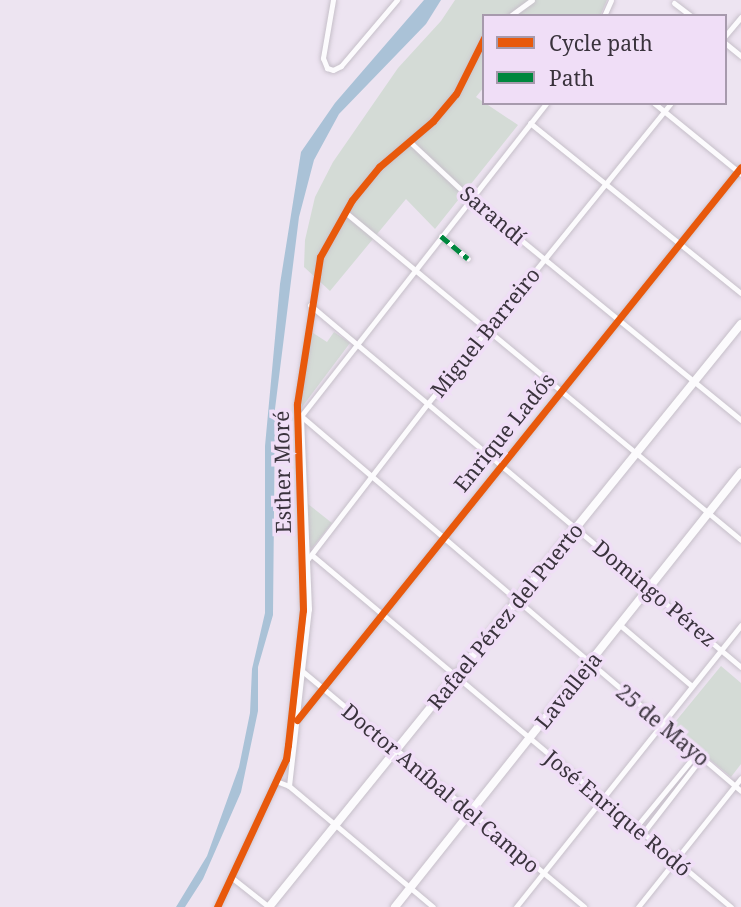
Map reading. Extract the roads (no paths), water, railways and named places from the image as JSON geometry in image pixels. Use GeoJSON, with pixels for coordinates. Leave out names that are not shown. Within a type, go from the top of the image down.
{"type":"FeatureCollection","features":[{"type":"Feature","properties":{"kind":"main road","name":"Rafael Pérez del Puerto"},"geometry":{"type":"LineString","coordinates":[[269,907],[741,324]]}},
{"type":"Feature","properties":{"kind":"main road","name":"Lavalleja"},"geometry":{"type":"LineString","coordinates":[[395,907],[741,472]]}},
{"type":"Feature","properties":{"kind":"street"},"geometry":{"type":"LineString","coordinates":[[333,0],[323,58],[327,68],[333,70],[341,66],[397,0]]}},
{"type":"Feature","properties":{"kind":"street"},"geometry":{"type":"LineString","coordinates":[[513,14],[532,0]]}},
{"type":"Feature","properties":{"kind":"street"},"geometry":{"type":"LineString","coordinates":[[674,3],[688,14]]}},
{"type":"Feature","properties":{"kind":"street"},"geometry":{"type":"LineString","coordinates":[[727,34],[741,17]]}},
{"type":"Feature","properties":{"kind":"street","name":"Esther Moré"},"geometry":{"type":"LineString","coordinates":[[217,907],[276,780],[288,745],[300,670],[309,609],[304,560],[299,416],[310,305],[320,257],[345,212],[379,167],[456,94],[482,42]]}},
{"type":"Feature","properties":{"kind":"street"},"geometry":{"type":"LineString","coordinates":[[727,45],[741,56]]}},
{"type":"Feature","properties":{"kind":"street","name":"Esther Moré"},"geometry":{"type":"LineString","coordinates":[[299,416],[544,105]]}},
{"type":"Feature","properties":{"kind":"street"},"geometry":{"type":"LineString","coordinates":[[656,105],[740,171]]}},
{"type":"Feature","properties":{"kind":"street","name":"Miguel Barreiro"},"geometry":{"type":"LineString","coordinates":[[304,560],[313,556],[428,403],[669,105]]}},
{"type":"Feature","properties":{"kind":"street"},"geometry":{"type":"LineString","coordinates":[[530,123],[741,293]]}},
{"type":"Feature","properties":{"kind":"street","name":"Sarandí"},"geometry":{"type":"LineString","coordinates":[[409,141],[471,199],[741,420]]}},
{"type":"Feature","properties":{"kind":"street","name":"Enrique Ladós"},"geometry":{"type":"LineString","coordinates":[[297,720],[560,390],[740,171]]}},
{"type":"Feature","properties":{"kind":"street"},"geometry":{"type":"LineString","coordinates":[[345,212],[741,540]]}},
{"type":"Feature","properties":{"kind":"street"},"geometry":{"type":"LineString","coordinates":[[441,236],[468,259]]}},
{"type":"Feature","properties":{"kind":"street","name":"Domingo Pérez"},"geometry":{"type":"LineString","coordinates":[[310,305],[741,667]]}},
{"type":"Feature","properties":{"kind":"street","name":"25 de Mayo"},"geometry":{"type":"LineString","coordinates":[[299,416],[741,790]]}},
{"type":"Feature","properties":{"kind":"street","name":"José Enrique Rodó"},"geometry":{"type":"LineString","coordinates":[[313,556],[731,907]]}},
{"type":"Feature","properties":{"kind":"street"},"geometry":{"type":"LineString","coordinates":[[620,625],[692,686]]}},
{"type":"Feature","properties":{"kind":"street"},"geometry":{"type":"LineString","coordinates":[[516,907],[741,625]]}},
{"type":"Feature","properties":{"kind":"street","name":"Esther Moré"},"geometry":{"type":"LineString","coordinates":[[289,786],[300,670]]}},
{"type":"Feature","properties":{"kind":"street","name":"Doctor Aníbal del Campo"},"geometry":{"type":"LineString","coordinates":[[300,670],[584,907]]}},
{"type":"Feature","properties":{"kind":"street"},"geometry":{"type":"LineString","coordinates":[[636,827],[700,755]]}},
{"type":"Feature","properties":{"kind":"street"},"geometry":{"type":"LineString","coordinates":[[643,833],[700,755]]}},
{"type":"Feature","properties":{"kind":"street"},"geometry":{"type":"LineString","coordinates":[[638,907],[741,778]]}},
{"type":"Feature","properties":{"kind":"street"},"geometry":{"type":"LineString","coordinates":[[276,780],[289,786],[433,907]]}},
{"type":"Feature","properties":{"kind":"street"},"geometry":{"type":"LineString","coordinates":[[231,877],[269,907]]}},
{"type":"Feature","properties":{"kind":"water"},"geometry":{"type":"Polygon","coordinates":[[[424,0],[441,0],[426,24],[339,114],[314,160],[299,217],[275,409],[273,615],[258,667],[258,711],[241,792],[203,879],[185,907],[176,907],[207,856],[239,767],[250,713],[252,669],[265,613],[265,446],[280,284],[301,152],[335,103],[424,0]]]}}]}
